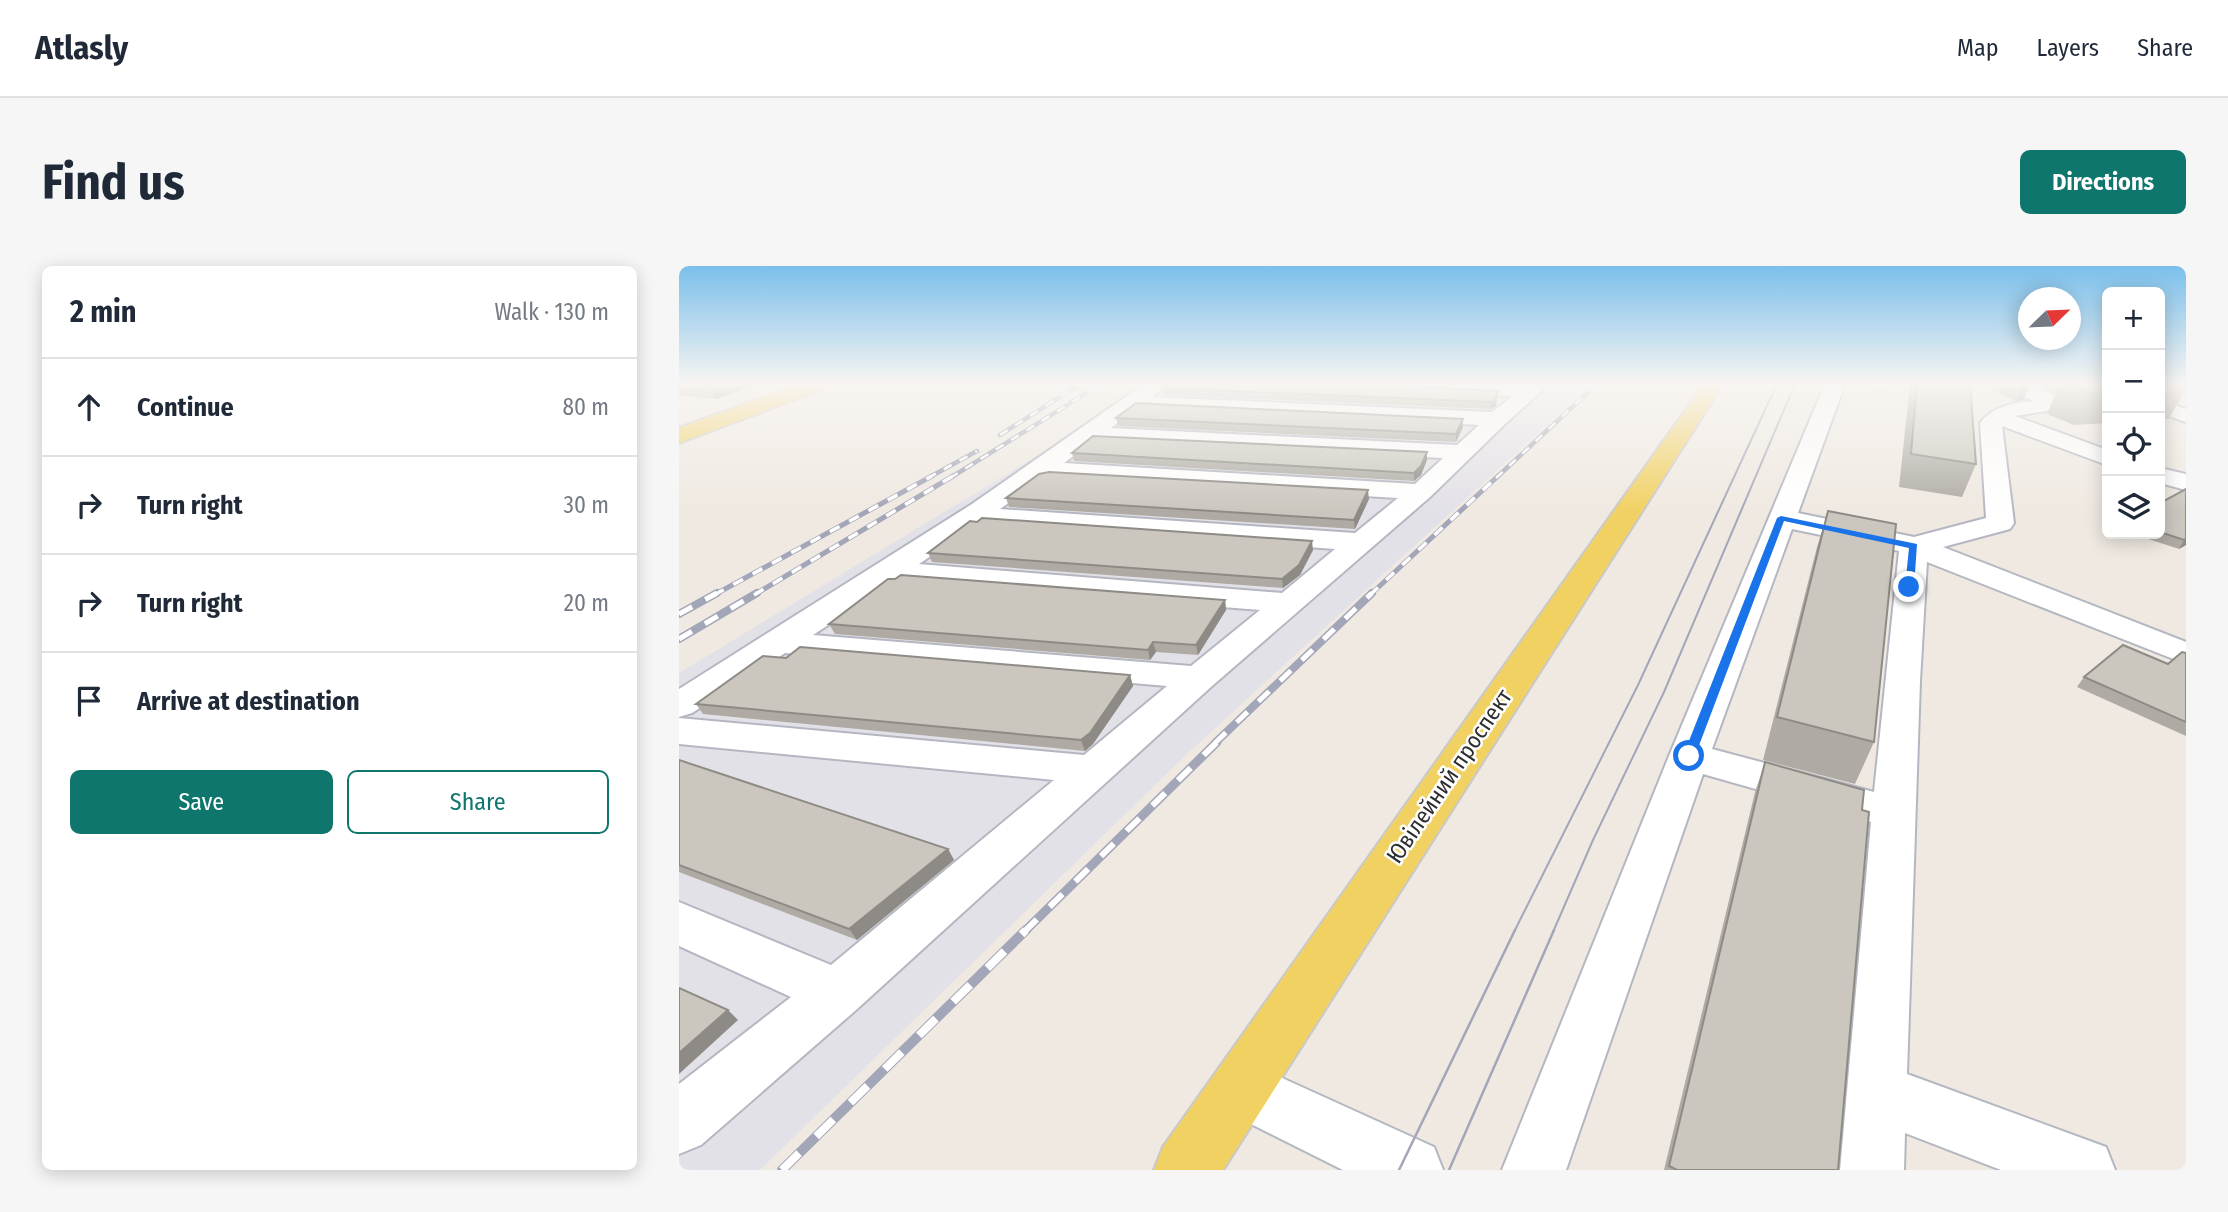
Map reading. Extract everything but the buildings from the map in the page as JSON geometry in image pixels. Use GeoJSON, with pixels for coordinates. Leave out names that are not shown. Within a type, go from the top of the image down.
{"type":"FeatureCollection","features":[{"type":"Feature","properties":{"kind":"main road"},"geometry":{"type":"LineString","coordinates":[[679,436],[705,426]]}},
{"type":"Feature","properties":{"kind":"main road","name":"Ювілейний проспект"},"geometry":{"type":"LineString","coordinates":[[1186,1170],[1686,426]]}},
{"type":"Feature","properties":{"kind":"street"},"geometry":{"type":"LineString","coordinates":[[679,705],[888,571],[1101,426]]}},
{"type":"Feature","properties":{"kind":"street"},"geometry":{"type":"LineString","coordinates":[[679,1124],[837,993],[1199,678],[1421,492],[1489,426]]}},
{"type":"Feature","properties":{"kind":"street"},"geometry":{"type":"LineString","coordinates":[[1534,1170],[1689,756],[1818,426]]}},
{"type":"Feature","properties":{"kind":"street"},"geometry":{"type":"LineString","coordinates":[[1914,546],[2000,523],[2000,492],[1991,426]]}},
{"type":"Feature","properties":{"kind":"street"},"geometry":{"type":"LineString","coordinates":[[2021,426],[2102,456]]}},
{"type":"Feature","properties":{"kind":"street"},"geometry":{"type":"LineString","coordinates":[[1091,434],[1461,452]]}},
{"type":"Feature","properties":{"kind":"street"},"geometry":{"type":"LineString","coordinates":[[2071,446],[2102,443]]}},
{"type":"Feature","properties":{"kind":"street"},"geometry":{"type":"LineString","coordinates":[[1037,469],[1421,492]]}},
{"type":"Feature","properties":{"kind":"street"},"geometry":{"type":"LineString","coordinates":[[2164,476],[2186,482]]}},
{"type":"Feature","properties":{"kind":"street"},"geometry":{"type":"LineString","coordinates":[[971,515],[1359,542]]}},
{"type":"Feature","properties":{"kind":"street"},"geometry":{"type":"LineString","coordinates":[[1781,518],[1914,546],[2186,654]]}},
{"type":"Feature","properties":{"kind":"street"},"geometry":{"type":"LineString","coordinates":[[1872,1170],[1914,546]]}},
{"type":"Feature","properties":{"kind":"street"},"geometry":{"type":"LineString","coordinates":[[888,571],[1291,603]]}},
{"type":"Feature","properties":{"kind":"street"},"geometry":{"type":"LineString","coordinates":[[779,642],[1199,678]]}},
{"type":"Feature","properties":{"kind":"street"},"geometry":{"type":"LineString","coordinates":[[679,731],[1094,770]]}},
{"type":"Feature","properties":{"kind":"street"},"geometry":{"type":"LineString","coordinates":[[1689,756],[1894,813]]}},
{"type":"Feature","properties":{"kind":"street"},"geometry":{"type":"LineString","coordinates":[[679,923],[837,993]]}},
{"type":"Feature","properties":{"kind":"street"},"geometry":{"type":"LineString","coordinates":[[1240,1088],[1412,1170]]}},
{"type":"Feature","properties":{"kind":"street"},"geometry":{"type":"LineString","coordinates":[[1878,1093],[2083,1170]]}},
{"type":"Feature","properties":{"kind":"shaded area"},"geometry":{"type":"Polygon","coordinates":[[[1081,426],[1545,426],[1188,753],[760,1170],[679,1170],[679,673],[1038,455],[1081,426]]]}},
{"type":"Feature","properties":{"kind":"tram line"},"geometry":{"type":"LineString","coordinates":[[1515,930],[1638,685],[1758,426]]}},
{"type":"Feature","properties":{"kind":"tram line"},"geometry":{"type":"LineString","coordinates":[[1553,932],[1593,840],[1664,692],[1777,426]]}},
{"type":"Feature","properties":{"kind":"tram line"},"geometry":{"type":"LineString","coordinates":[[1399,1170],[1515,930]]}},
{"type":"Feature","properties":{"kind":"tram line"},"geometry":{"type":"LineString","coordinates":[[1449,1170],[1554,930]]}},
{"type":"Feature","properties":{"kind":"railway"},"geometry":{"type":"LineString","coordinates":[[1000,435],[1014,426]]}},
{"type":"Feature","properties":{"kind":"railway"},"geometry":{"type":"LineString","coordinates":[[950,478],[1033,426]]}},
{"type":"Feature","properties":{"kind":"railway"},"geometry":{"type":"LineString","coordinates":[[1496,478],[1552,426]]}},
{"type":"Feature","properties":{"kind":"railway"},"geometry":{"type":"LineString","coordinates":[[928,478],[977,451]]}},
{"type":"Feature","properties":{"kind":"railway"},"geometry":{"type":"LineString","coordinates":[[714,595],[932,476]]}},
{"type":"Feature","properties":{"kind":"railway"},"geometry":{"type":"LineString","coordinates":[[754,595],[953,476]]}},
{"type":"Feature","properties":{"kind":"railway"},"geometry":{"type":"LineString","coordinates":[[1370,595],[1498,476]]}},
{"type":"Feature","properties":{"kind":"railway"},"geometry":{"type":"LineString","coordinates":[[679,614],[717,593]]}},
{"type":"Feature","properties":{"kind":"railway"},"geometry":{"type":"LineString","coordinates":[[679,639],[757,593]]}},
{"type":"Feature","properties":{"kind":"railway"},"geometry":{"type":"LineString","coordinates":[[1215,743],[1372,593]]}},
{"type":"Feature","properties":{"kind":"railway"},"geometry":{"type":"LineString","coordinates":[[1024,932],[1217,742]]}},
{"type":"Feature","properties":{"kind":"railway"},"geometry":{"type":"LineString","coordinates":[[782,1170],[1026,930]]}},
{"type":"Feature","properties":{"kind":"route"},"geometry":{"type":"LineString","coordinates":[[1689,756],[1781,518],[1914,546],[1909,587]]}}]}
